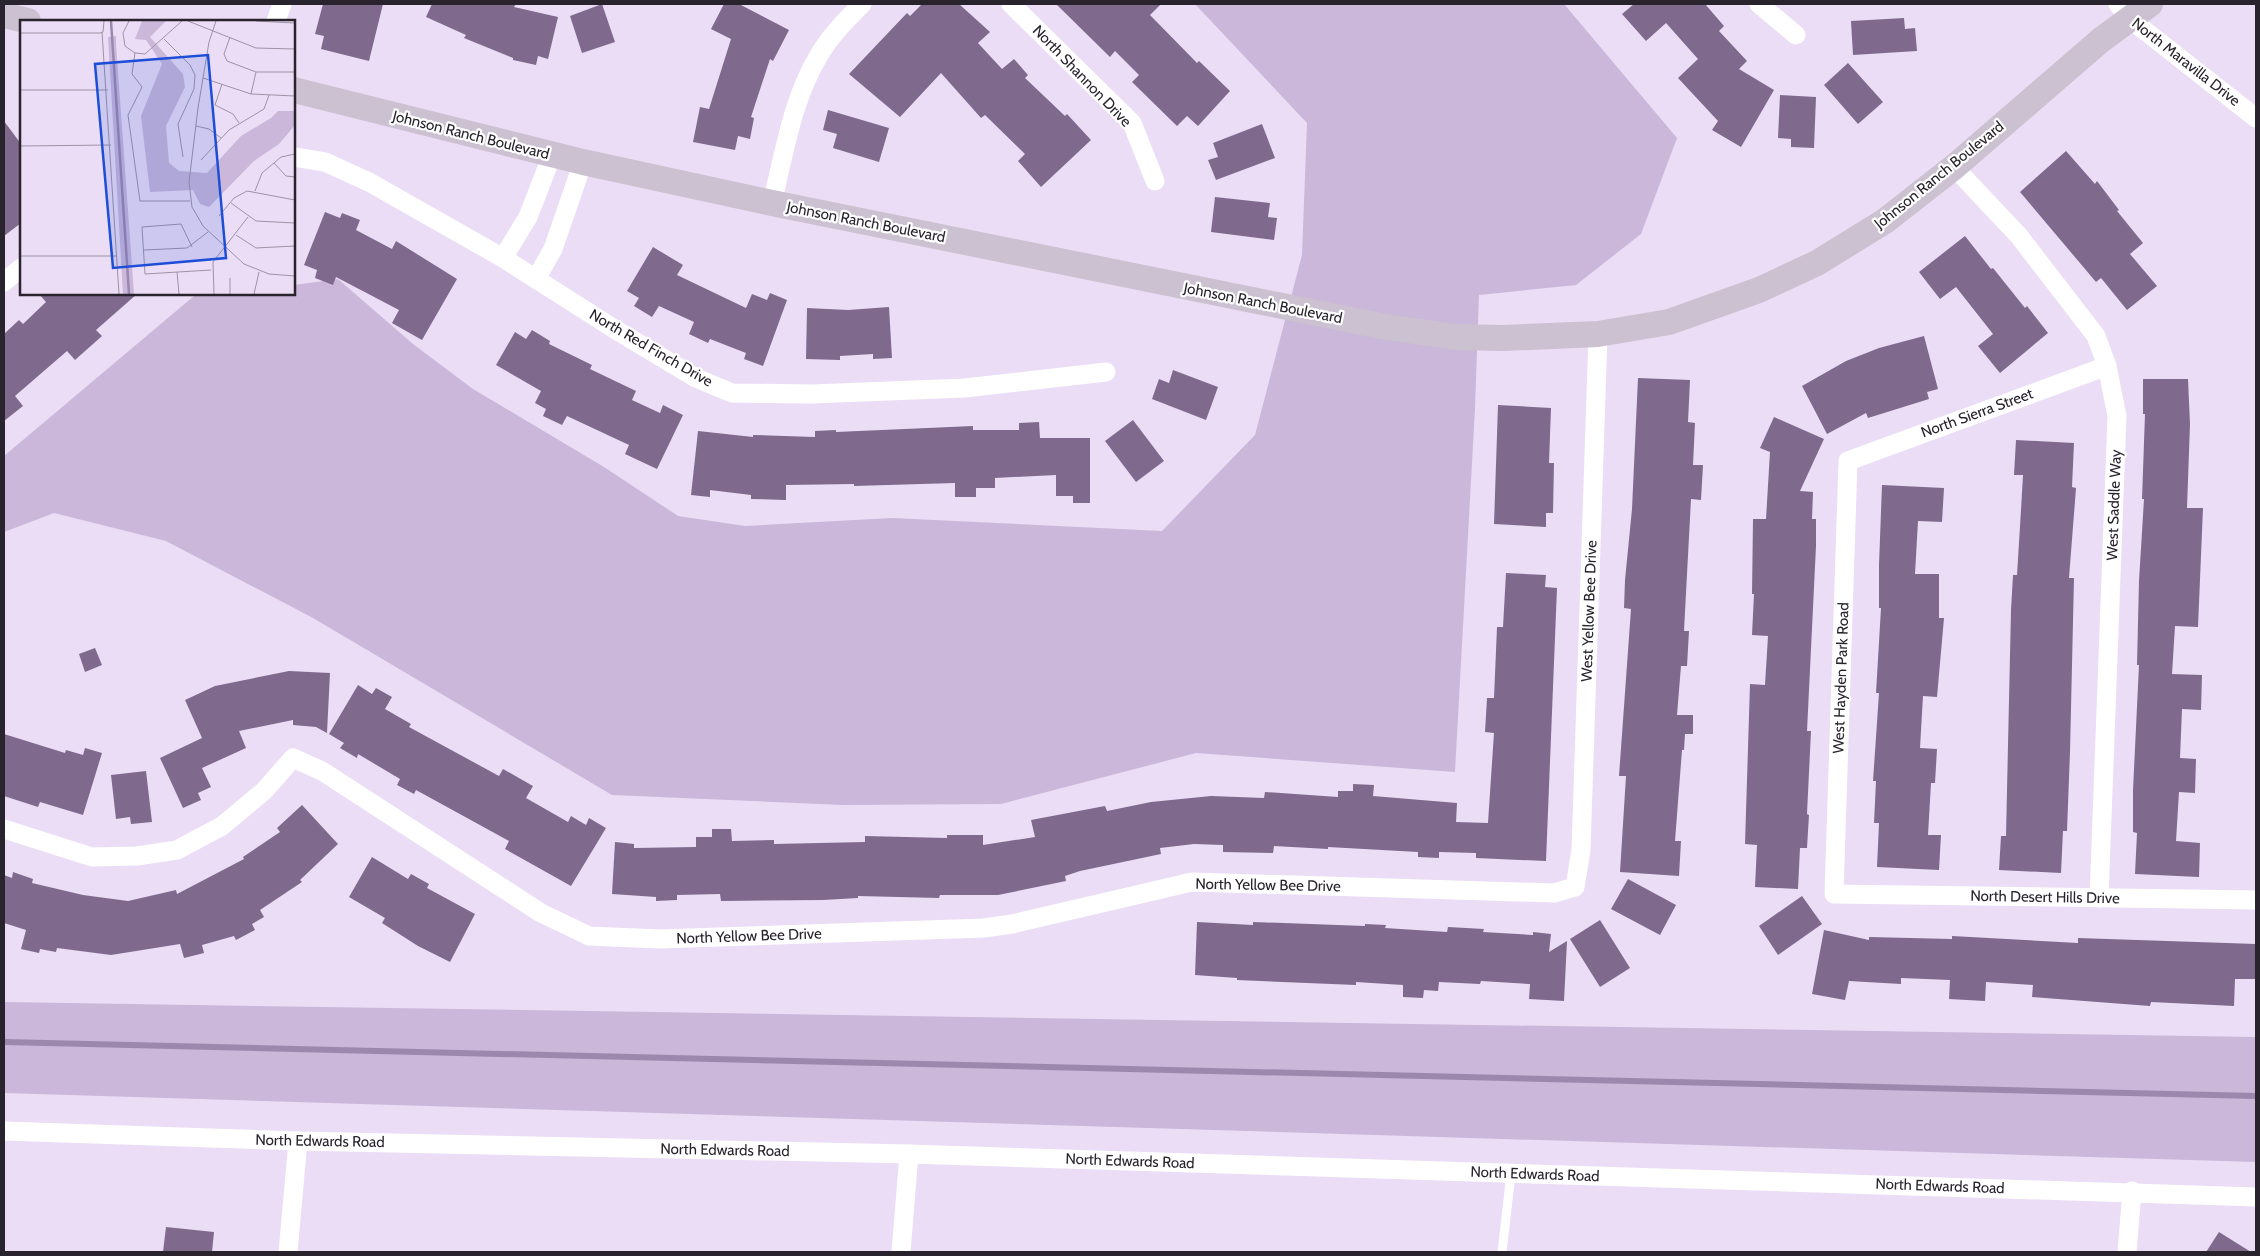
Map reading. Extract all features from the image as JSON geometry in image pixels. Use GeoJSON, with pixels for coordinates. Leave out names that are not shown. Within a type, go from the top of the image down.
{"type":"FeatureCollection","features":[{"type":"Feature","properties":{"kind":"street"},"geometry":{"type":"LineString","coordinates":[[276,20],[282,4]]}},
{"type":"Feature","properties":{"kind":"street"},"geometry":{"type":"LineString","coordinates":[[772,203],[797,106],[818,57],[846,20],[862,4]]}},
{"type":"Feature","properties":{"kind":"street","name":"North Shannon Drive"},"geometry":{"type":"LineString","coordinates":[[1011,4],[1132,123],[1155,182]]}},
{"type":"Feature","properties":{"kind":"street"},"geometry":{"type":"LineString","coordinates":[[1759,4],[1796,35]]}},
{"type":"Feature","properties":{"kind":"street","name":"Johnson Ranch Boulevard"},"geometry":{"type":"LineString","coordinates":[[295,90],[582,162],[772,203],[1386,327],[1456,337],[1503,338],[1598,334],[1669,322],[1759,290],[1817,263],[1885,221],[1954,167],[2101,40],[2133,9]]}},
{"type":"Feature","properties":{"kind":"street","name":"North Maravilla Drive"},"geometry":{"type":"LineString","coordinates":[[2133,9],[2256,118]]}},
{"type":"Feature","properties":{"kind":"street"},"geometry":{"type":"LineString","coordinates":[[4,15],[24,20]]}},
{"type":"Feature","properties":{"kind":"street"},"geometry":{"type":"LineString","coordinates":[[503,258],[528,217],[552,155]]}},
{"type":"Feature","properties":{"kind":"street","name":"North Red Finch Drive"},"geometry":{"type":"LineString","coordinates":[[295,157],[325,162],[369,182],[503,258],[696,378],[732,393],[812,394],[965,388],[1106,372]]}},
{"type":"Feature","properties":{"kind":"street"},"geometry":{"type":"LineString","coordinates":[[536,279],[553,249],[582,162]]}},
{"type":"Feature","properties":{"kind":"street","name":"West Saddle Way"},"geometry":{"type":"LineString","coordinates":[[1954,167],[2019,236],[2096,336],[2107,366],[2117,416],[2099,898]]}},
{"type":"Feature","properties":{"kind":"street"},"geometry":{"type":"LineString","coordinates":[[4,282],[20,269]]}},
{"type":"Feature","properties":{"kind":"street","name":"West Yellow Bee Drive"},"geometry":{"type":"LineString","coordinates":[[1575,887],[1580,850],[1598,334]]}},
{"type":"Feature","properties":{"kind":"street","name":"North Sierra Street"},"geometry":{"type":"LineString","coordinates":[[1848,461],[2107,366]]}},
{"type":"Feature","properties":{"kind":"street","name":"West Hayden Park Road"},"geometry":{"type":"LineString","coordinates":[[1834,894],[1848,461]]}},
{"type":"Feature","properties":{"kind":"street","name":"North Yellow Bee Drive"},"geometry":{"type":"LineString","coordinates":[[4,829],[92,858],[137,856],[177,850],[222,826],[264,791],[294,758],[322,771],[549,917],[589,936],[660,939],[984,928],[1012,924],[1192,882],[1554,893],[1575,887]]}},
{"type":"Feature","properties":{"kind":"street","name":"North Desert Hills Drive"},"geometry":{"type":"LineString","coordinates":[[1834,894],[2256,900]]}},
{"type":"Feature","properties":{"kind":"street","name":"North Edwards Road"},"geometry":{"type":"LineString","coordinates":[[4,1131],[298,1141],[909,1154],[1511,1174],[2132,1191],[2256,1197]]}},
{"type":"Feature","properties":{"kind":"street"},"geometry":{"type":"LineString","coordinates":[[288,1252],[298,1141]]}},
{"type":"Feature","properties":{"kind":"street"},"geometry":{"type":"LineString","coordinates":[[901,1252],[909,1154]]}},
{"type":"Feature","properties":{"kind":"street"},"geometry":{"type":"LineString","coordinates":[[2128,1252],[2132,1191]]}},
{"type":"Feature","properties":{"kind":"lane"},"geometry":{"type":"LineString","coordinates":[[1502,1252],[1511,1174]]}},
{"type":"Feature","properties":{"kind":"shaded area"},"geometry":{"type":"Polygon","coordinates":[[[1195,4],[1564,4],[1677,138],[1641,234],[1576,285],[1479,295],[1475,408],[1455,772],[1196,753],[1001,804],[842,805],[612,795],[313,618],[166,541],[54,513],[4,532],[4,456],[194,296],[295,295],[295,285],[338,279],[413,344],[473,389],[604,467],[678,516],[745,526],[892,518],[1162,531],[1255,435],[1302,255],[1307,123],[1195,4]]]}},
{"type":"Feature","properties":{"kind":"shaded area"},"geometry":{"type":"Polygon","coordinates":[[[4,1002],[2256,1037],[2256,1162],[4,1093],[4,1002]]]}},
{"type":"Feature","properties":{"kind":"building"},"geometry":{"type":"Polygon","coordinates":[[[323,4],[383,4],[369,61],[321,49],[324,36],[315,34],[323,4]]]}},
{"type":"Feature","properties":{"kind":"building"},"geometry":{"type":"Polygon","coordinates":[[[432,4],[516,4],[514,7],[558,17],[548,59],[538,56],[536,65],[513,60],[513,58],[464,38],[466,35],[426,17],[432,4]]]}},
{"type":"Feature","properties":{"kind":"building"},"geometry":{"type":"Polygon","coordinates":[[[602,4],[615,42],[582,53],[570,16],[602,4]]]}},
{"type":"Feature","properties":{"kind":"building"},"geometry":{"type":"Polygon","coordinates":[[[724,4],[739,4],[789,30],[773,61],[770,59],[751,117],[754,118],[750,139],[738,136],[735,150],[693,142],[700,107],[709,109],[731,39],[711,29],[724,4]]]}},
{"type":"Feature","properties":{"kind":"building"},"geometry":{"type":"Polygon","coordinates":[[[922,4],[959,4],[990,32],[978,43],[1002,69],[1014,59],[1028,75],[1025,78],[1065,116],[1067,114],[1091,140],[1041,187],[1018,161],[1025,154],[985,115],[981,118],[941,73],[900,117],[849,74],[907,13],[910,16],[922,4]]]}},
{"type":"Feature","properties":{"kind":"building"},"geometry":{"type":"Polygon","coordinates":[[[1056,4],[1161,4],[1150,15],[1197,63],[1199,61],[1230,91],[1198,126],[1187,116],[1177,126],[1132,82],[1139,75],[1115,51],[1110,57],[1056,4]]]}},
{"type":"Feature","properties":{"kind":"building"},"geometry":{"type":"Polygon","coordinates":[[[1634,4],[1705,4],[1724,26],[1719,31],[1747,61],[1739,69],[1774,90],[1741,147],[1712,130],[1718,121],[1678,78],[1698,59],[1666,23],[1646,41],[1622,14],[1634,4]]]}},
{"type":"Feature","properties":{"kind":"building"},"geometry":{"type":"Polygon","coordinates":[[[1904,18],[1905,29],[1915,28],[1917,51],[1853,55],[1851,21],[1904,18]]]}},
{"type":"Feature","properties":{"kind":"building"},"geometry":{"type":"Polygon","coordinates":[[[1848,63],[1883,102],[1858,124],[1824,85],[1848,63]]]}},
{"type":"Feature","properties":{"kind":"building"},"geometry":{"type":"Polygon","coordinates":[[[1780,95],[1816,97],[1814,148],[1791,147],[1791,139],[1778,138],[1780,95]]]}},
{"type":"Feature","properties":{"kind":"building"},"geometry":{"type":"Polygon","coordinates":[[[828,110],[889,128],[879,162],[833,148],[837,134],[823,130],[828,110]]]}},
{"type":"Feature","properties":{"kind":"building"},"geometry":{"type":"Polygon","coordinates":[[[4,121],[20,143],[20,224],[4,236],[4,121]]]}},
{"type":"Feature","properties":{"kind":"building"},"geometry":{"type":"Polygon","coordinates":[[[1262,124],[1275,158],[1216,180],[1208,160],[1218,157],[1213,143],[1262,124]]]}},
{"type":"Feature","properties":{"kind":"building"},"geometry":{"type":"Polygon","coordinates":[[[2066,151],[2095,184],[2097,181],[2119,210],[2117,211],[2143,243],[2130,254],[2157,286],[2127,310],[2101,278],[2096,282],[2020,192],[2066,151]]]}},
{"type":"Feature","properties":{"kind":"building"},"geometry":{"type":"Polygon","coordinates":[[[1215,197],[1270,203],[1268,217],[1277,218],[1274,240],[1211,232],[1215,197]]]}},
{"type":"Feature","properties":{"kind":"building"},"geometry":{"type":"Polygon","coordinates":[[[325,212],[340,218],[342,213],[360,220],[356,230],[392,249],[396,241],[457,279],[422,340],[392,323],[399,310],[336,277],[333,285],[315,278],[317,270],[304,265],[325,212]]]}},
{"type":"Feature","properties":{"kind":"building"},"geometry":{"type":"Polygon","coordinates":[[[1965,236],[1991,269],[1993,268],[2025,308],[2027,306],[2048,333],[2000,373],[1978,346],[1993,334],[1956,287],[1940,299],[1919,272],[1965,236]]]}},
{"type":"Feature","properties":{"kind":"building"},"geometry":{"type":"Polygon","coordinates":[[[653,247],[683,265],[677,275],[746,308],[752,294],[767,300],[770,293],[787,300],[763,366],[744,359],[746,353],[710,339],[708,343],[689,334],[694,322],[659,306],[652,317],[634,306],[639,298],[627,291],[653,247]]]}},
{"type":"Feature","properties":{"kind":"building"},"geometry":{"type":"Polygon","coordinates":[[[40,295],[136,295],[96,330],[102,336],[75,360],[67,351],[15,396],[23,406],[4,421],[4,334],[19,320],[23,324],[46,302],[40,295]]]}},
{"type":"Feature","properties":{"kind":"building"},"geometry":{"type":"Polygon","coordinates":[[[889,307],[892,358],[873,359],[873,354],[840,356],[840,360],[806,359],[807,308],[848,310],[889,307]]]}},
{"type":"Feature","properties":{"kind":"building"},"geometry":{"type":"Polygon","coordinates":[[[532,330],[550,341],[549,344],[592,365],[590,369],[636,391],[632,400],[660,413],[663,405],[683,415],[657,469],[625,454],[629,445],[567,416],[562,425],[543,416],[546,409],[535,403],[541,391],[496,365],[515,332],[526,339],[532,330]]]}},
{"type":"Feature","properties":{"kind":"building"},"geometry":{"type":"Polygon","coordinates":[[[1924,336],[1938,389],[1927,392],[1929,399],[1868,418],[1866,413],[1827,434],[1802,386],[1846,361],[1879,348],[1924,336]]]}},
{"type":"Feature","properties":{"kind":"building"},"geometry":{"type":"Polygon","coordinates":[[[1173,370],[1218,387],[1206,420],[1152,399],[1159,379],[1169,383],[1173,370]]]}},
{"type":"Feature","properties":{"kind":"building"},"geometry":{"type":"Polygon","coordinates":[[[1638,378],[1690,380],[1688,422],[1695,423],[1693,465],[1703,465],[1701,500],[1691,499],[1684,631],[1689,631],[1687,666],[1681,666],[1677,715],[1693,715],[1693,734],[1685,734],[1684,750],[1682,750],[1675,841],[1681,841],[1679,876],[1620,872],[1626,776],[1619,776],[1631,609],[1624,608],[1625,580],[1632,509],[1638,378]]]}},
{"type":"Feature","properties":{"kind":"building"},"geometry":{"type":"Polygon","coordinates":[[[2143,379],[2188,379],[2190,424],[2187,508],[2203,508],[2198,627],[2175,626],[2172,674],[2202,675],[2201,710],[2182,709],[2180,758],[2196,759],[2195,793],[2179,792],[2176,841],[2200,843],[2199,877],[2135,874],[2137,833],[2133,832],[2133,790],[2139,665],[2137,665],[2139,581],[2144,499],[2142,499],[2145,414],[2143,414],[2143,379]]]}},
{"type":"Feature","properties":{"kind":"building"},"geometry":{"type":"Polygon","coordinates":[[[1498,405],[1551,408],[1549,463],[1554,463],[1553,513],[1546,513],[1546,527],[1494,524],[1498,405]]]}},
{"type":"Feature","properties":{"kind":"building"},"geometry":{"type":"Polygon","coordinates":[[[1774,417],[1824,439],[1800,491],[1813,492],[1812,519],[1816,519],[1816,546],[1807,731],[1811,731],[1807,814],[1809,815],[1807,848],[1800,848],[1798,889],[1755,887],[1757,845],[1745,844],[1750,684],[1765,685],[1768,636],[1752,635],[1754,594],[1752,594],[1753,519],[1766,519],[1770,452],[1760,448],[1774,417]]]}},
{"type":"Feature","properties":{"kind":"building"},"geometry":{"type":"Polygon","coordinates":[[[1133,420],[1164,461],[1136,482],[1105,441],[1133,420]]]}},
{"type":"Feature","properties":{"kind":"building"},"geometry":{"type":"Polygon","coordinates":[[[1039,422],[1040,438],[1090,438],[1090,503],[1073,503],[1073,496],[1056,496],[1056,475],[995,478],[995,488],[976,488],[976,497],[955,497],[955,483],[854,486],[854,484],[786,485],[786,500],[751,499],[751,495],[710,490],[710,497],[691,495],[698,431],[753,437],[753,435],[815,437],[815,431],[836,430],[836,432],[973,426],[973,430],[1019,430],[1019,423],[1039,422]]]}},
{"type":"Feature","properties":{"kind":"building"},"geometry":{"type":"Polygon","coordinates":[[[2016,440],[2074,443],[2072,487],[2076,488],[2069,578],[2074,578],[2070,752],[2067,831],[2063,831],[2061,873],[1999,870],[2001,836],[2006,836],[2011,610],[2013,575],[2017,575],[2023,475],[2014,475],[2016,440]]]}},
{"type":"Feature","properties":{"kind":"building"},"geometry":{"type":"Polygon","coordinates":[[[1882,485],[1944,488],[1942,522],[1918,521],[1915,574],[1939,574],[1939,618],[1944,618],[1937,697],[1923,696],[1920,748],[1937,749],[1935,783],[1931,783],[1928,835],[1941,835],[1939,870],[1877,867],[1879,823],[1874,823],[1876,781],[1873,781],[1879,693],[1876,693],[1881,608],[1879,608],[1879,565],[1882,485]]]}},
{"type":"Feature","properties":{"kind":"building"},"geometry":{"type":"Polygon","coordinates":[[[1506,573],[1546,575],[1545,587],[1557,588],[1546,861],[1476,858],[1476,853],[1439,852],[1439,858],[1418,857],[1418,852],[1328,847],[1328,849],[1274,846],[1273,853],[1223,852],[1223,845],[1194,844],[1160,848],[1161,854],[1080,871],[1065,876],[1066,881],[998,895],[940,895],[939,898],[858,896],[858,898],[823,900],[721,901],[720,894],[677,895],[677,900],[656,901],[656,897],[612,894],[615,842],[634,844],[634,848],[696,847],[696,837],[712,837],[712,829],[731,829],[732,841],[774,840],[774,844],[865,842],[865,836],[947,838],[947,835],[983,835],[983,845],[1035,837],[1031,820],[1105,806],[1107,811],[1151,802],[1211,796],[1264,798],[1265,792],[1338,797],[1338,791],[1353,791],[1353,784],[1374,785],[1373,796],[1457,803],[1456,822],[1488,823],[1494,733],[1485,732],[1487,698],[1494,698],[1497,627],[1503,627],[1506,573]]]}},
{"type":"Feature","properties":{"kind":"building"},"geometry":{"type":"Polygon","coordinates":[[[95,648],[102,665],[85,672],[79,654],[95,648]]]}},
{"type":"Feature","properties":{"kind":"building"},"geometry":{"type":"Polygon","coordinates":[[[289,671],[330,673],[327,733],[316,727],[293,725],[293,720],[239,731],[246,748],[202,768],[211,787],[198,793],[201,800],[183,808],[160,758],[202,738],[185,700],[215,686],[289,671]]]}},
{"type":"Feature","properties":{"kind":"building"},"geometry":{"type":"Polygon","coordinates":[[[358,685],[372,694],[376,688],[392,697],[385,709],[411,724],[409,727],[499,776],[503,769],[533,786],[526,798],[568,822],[571,816],[586,825],[589,818],[606,828],[571,886],[505,849],[509,841],[416,790],[414,794],[397,785],[400,779],[358,754],[357,758],[340,748],[344,743],[329,734],[358,685]]]}},
{"type":"Feature","properties":{"kind":"building"},"geometry":{"type":"Polygon","coordinates":[[[4,734],[65,753],[66,750],[83,755],[85,748],[102,753],[83,815],[40,802],[38,807],[4,796],[4,734]]]}},
{"type":"Feature","properties":{"kind":"building"},"geometry":{"type":"Polygon","coordinates":[[[146,771],[152,822],[131,824],[130,817],[116,819],[111,775],[146,771]]]}},
{"type":"Feature","properties":{"kind":"building"},"geometry":{"type":"Polygon","coordinates":[[[302,805],[338,844],[300,880],[302,882],[260,910],[264,917],[252,924],[255,930],[236,940],[234,936],[202,945],[204,953],[184,958],[180,944],[111,955],[57,948],[56,952],[40,949],[39,953],[21,949],[26,930],[4,923],[4,875],[12,878],[13,872],[33,879],[32,883],[83,895],[128,901],[176,890],[177,894],[244,859],[243,857],[280,832],[277,828],[302,805]]]}},
{"type":"Feature","properties":{"kind":"building"},"geometry":{"type":"Polygon","coordinates":[[[372,857],[408,879],[411,874],[429,884],[427,888],[475,914],[450,962],[418,946],[382,923],[385,918],[349,897],[372,857]]]}},
{"type":"Feature","properties":{"kind":"building"},"geometry":{"type":"Polygon","coordinates":[[[1628,879],[1676,905],[1660,935],[1611,909],[1628,879]]]}},
{"type":"Feature","properties":{"kind":"building"},"geometry":{"type":"Polygon","coordinates":[[[1802,896],[1822,924],[1778,955],[1759,926],[1802,896]]]}},
{"type":"Feature","properties":{"kind":"building"},"geometry":{"type":"Polygon","coordinates":[[[1600,920],[1630,968],[1600,987],[1570,939],[1600,920]]]}},
{"type":"Feature","properties":{"kind":"building"},"geometry":{"type":"Polygon","coordinates":[[[1197,922],[1253,925],[1253,922],[1365,926],[1365,924],[1386,925],[1385,928],[1447,932],[1448,927],[1484,929],[1483,932],[1533,935],[1533,932],[1551,934],[1549,952],[1567,941],[1564,1001],[1529,999],[1530,984],[1481,981],[1480,984],[1439,982],[1438,991],[1424,990],[1423,998],[1403,997],[1403,985],[1356,982],[1356,985],[1237,980],[1237,978],[1195,975],[1197,922]]]}},
{"type":"Feature","properties":{"kind":"building"},"geometry":{"type":"Polygon","coordinates":[[[1824,930],[1869,940],[1869,937],[1952,939],[1952,936],[2078,943],[2078,938],[2256,944],[2256,979],[2235,979],[2234,1006],[2151,1002],[2150,1006],[2032,997],[2033,985],[1986,982],[1985,1001],[1949,999],[1950,980],[1901,978],[1901,984],[1849,981],[1845,1000],[1812,994],[1824,930]]]}},
{"type":"Feature","properties":{"kind":"building"},"geometry":{"type":"Polygon","coordinates":[[[166,1227],[214,1232],[212,1252],[163,1252],[166,1227]]]}},
{"type":"Feature","properties":{"kind":"building"},"geometry":{"type":"Polygon","coordinates":[[[2219,1232],[2251,1252],[2206,1252],[2219,1232]]]}},
{"type":"Feature","properties":{"kind":"waterway"},"geometry":{"type":"LineString","coordinates":[[4,1042],[2256,1096]]}}]}
